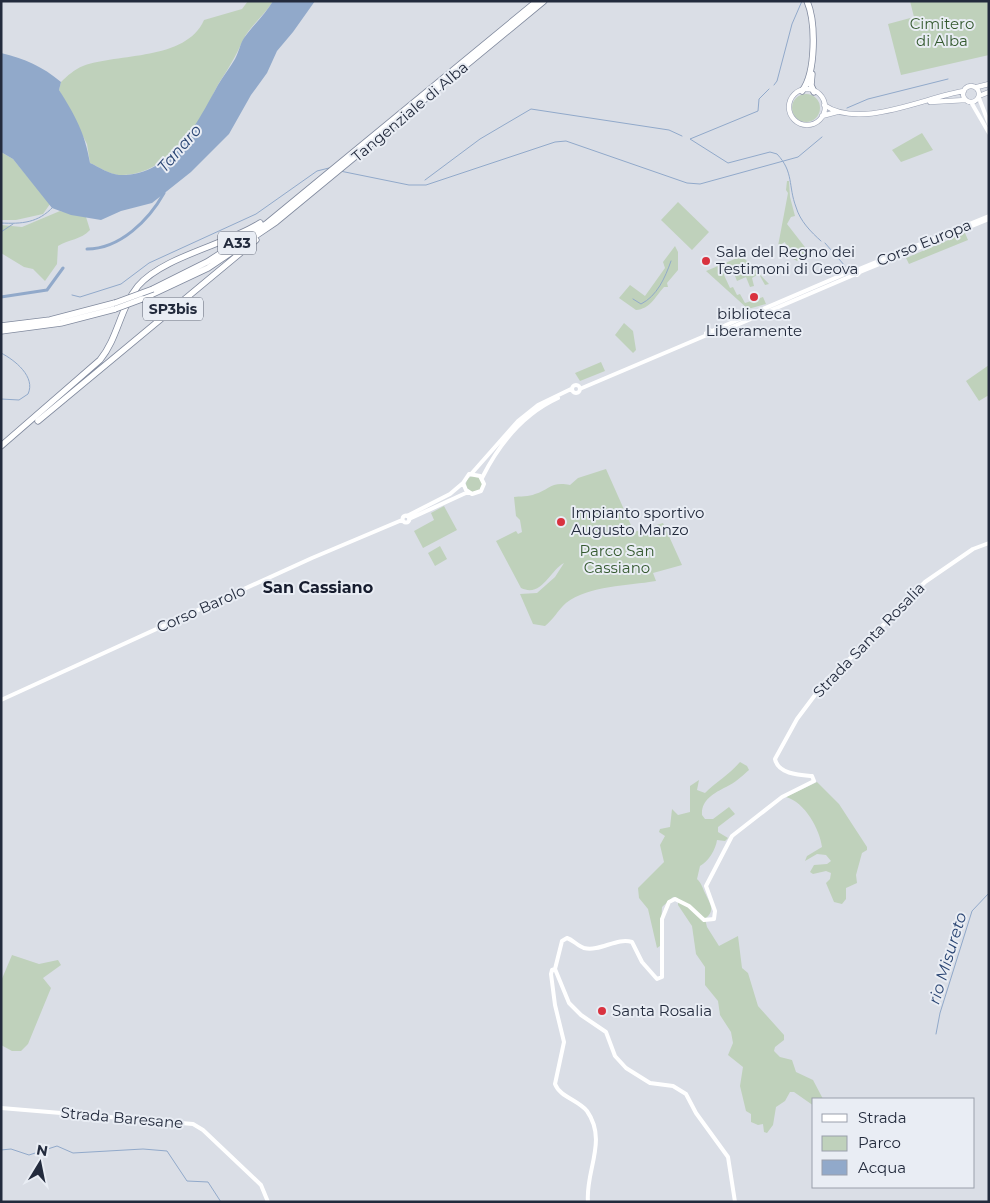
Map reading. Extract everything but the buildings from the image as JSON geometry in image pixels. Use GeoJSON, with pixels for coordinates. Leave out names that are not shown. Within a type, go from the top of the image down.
{"type":"FeatureCollection","features":[{"type":"Feature","properties":{"kind":"highway","name":"Tangenziale di Alba"},"geometry":{"type":"LineString","coordinates":[[276,222],[537,1]]}},
{"type":"Feature","properties":{"kind":"highway","name":"Tangenziale di Alba"},"geometry":{"type":"LineString","coordinates":[[346,163],[544,1]]}},
{"type":"Feature","properties":{"kind":"highway"},"geometry":{"type":"LineString","coordinates":[[802,91],[809,77],[813,41],[813,22],[809,1]]}},
{"type":"Feature","properties":{"kind":"highway"},"geometry":{"type":"LineString","coordinates":[[809,1],[817,33],[811,77],[814,92]]}},
{"type":"Feature","properties":{"kind":"highway"},"geometry":{"type":"LineString","coordinates":[[1,446],[67,392],[106,353],[128,302],[143,281],[166,266],[257,225],[331,176]]}},
{"type":"Feature","properties":{"kind":"highway","name":"A33"},"geometry":{"type":"LineString","coordinates":[[115,306],[191,271],[238,243],[331,176]]}},
{"type":"Feature","properties":{"kind":"highway","name":"A33"},"geometry":{"type":"LineString","coordinates":[[1,331],[61,320],[142,299],[208,268],[276,222]]}},
{"type":"Feature","properties":{"kind":"highway","name":"SP3bis"},"geometry":{"type":"LineString","coordinates":[[1,451],[276,222]]}},
{"type":"Feature","properties":{"kind":"highway","name":"A33"},"geometry":{"type":"LineString","coordinates":[[1,326],[61,320]]}},
{"type":"Feature","properties":{"kind":"main road"},"geometry":{"type":"LineString","coordinates":[[822,116],[841,112],[873,112],[964,91],[971,85],[977,88],[989,84]]}},
{"type":"Feature","properties":{"kind":"main road"},"geometry":{"type":"LineString","coordinates":[[977,88],[989,124]]}},
{"type":"Feature","properties":{"kind":"main road"},"geometry":{"type":"LineString","coordinates":[[802,91],[814,92],[821,97],[824,105],[822,116],[818,122],[808,125],[800,124],[793,119],[790,112],[790,102],[794,95],[802,91]]}},
{"type":"Feature","properties":{"kind":"main road"},"geometry":{"type":"LineString","coordinates":[[964,91],[968,101],[989,134]]}},
{"type":"Feature","properties":{"kind":"main road"},"geometry":{"type":"LineString","coordinates":[[921,102],[968,101],[989,92]]}},
{"type":"Feature","properties":{"kind":"main road"},"geometry":{"type":"LineString","coordinates":[[824,105],[841,112]]}},
{"type":"Feature","properties":{"kind":"main road","name":"Corso Europa"},"geometry":{"type":"LineString","coordinates":[[712,332],[989,218]]}},
{"type":"Feature","properties":{"kind":"main road"},"geometry":{"type":"LineString","coordinates":[[408,517],[442,499],[463,483],[465,478],[472,474],[518,421],[533,408],[572,390],[576,392],[581,387],[707,334],[711,336],[712,332],[799,298],[857,272]]}},
{"type":"Feature","properties":{"kind":"main road"},"geometry":{"type":"LineString","coordinates":[[581,387],[707,334]]}},
{"type":"Feature","properties":{"kind":"main road"},"geometry":{"type":"LineString","coordinates":[[482,478],[500,447],[521,422],[544,405],[572,390]]}},
{"type":"Feature","properties":{"kind":"main road"},"geometry":{"type":"LineString","coordinates":[[408,517],[468,492],[476,494],[481,491],[484,484],[482,478],[478,474],[472,474]]}},
{"type":"Feature","properties":{"kind":"main road"},"geometry":{"type":"LineString","coordinates":[[463,483],[468,492]]}},
{"type":"Feature","properties":{"kind":"main road","name":"Corso Barolo"},"geometry":{"type":"LineString","coordinates":[[1,700],[310,559],[402,520],[403,517],[408,517]]}},
{"type":"Feature","properties":{"kind":"main road","name":"Strada Santa Rosalia"},"geometry":{"type":"LineString","coordinates":[[555,969],[563,938],[567,938],[584,948],[628,941],[634,944],[649,971],[657,979],[662,977],[662,919],[668,902],[675,899],[681,901],[704,920],[714,918],[715,911],[706,886],[732,836],[782,797],[814,781],[812,776],[782,769],[777,765],[775,759],[820,686],[854,655],[925,582],[973,549],[989,544]]}},
{"type":"Feature","properties":{"kind":"main road"},"geometry":{"type":"LineString","coordinates":[[588,1202],[596,1144],[588,1113],[578,1102],[558,1090],[555,1084],[564,1042],[555,1005],[552,974],[552,970],[555,969],[569,1002],[580,1015],[604,1030],[615,1056],[626,1068],[650,1083],[673,1086],[686,1094],[696,1113],[728,1157],[735,1202]]}},
{"type":"Feature","properties":{"kind":"main road","name":"Strada Baresane"},"geometry":{"type":"LineString","coordinates":[[1,1108],[193,1124],[203,1130],[262,1185],[268,1202]]}},
{"type":"Feature","properties":{"kind":"green space"},"geometry":{"type":"Polygon","coordinates":[[[248,1],[273,1],[246,35],[204,114],[179,147],[145,171],[132,174],[118,175],[90,163],[87,144],[59,90],[61,82],[83,66],[150,54],[182,43],[195,33],[204,20],[242,9],[248,1]]]}},
{"type":"Feature","properties":{"kind":"green space","name":"Cimitero di Alba"},"geometry":{"type":"Polygon","coordinates":[[[910,1],[989,1],[989,55],[901,75],[888,24],[914,17],[910,1]]]}},
{"type":"Feature","properties":{"kind":"green space"},"geometry":{"type":"Polygon","coordinates":[[[806,94],[816,98],[820,108],[816,118],[806,122],[796,118],[792,108],[796,98],[806,94]]]}},
{"type":"Feature","properties":{"kind":"green space"},"geometry":{"type":"Polygon","coordinates":[[[922,133],[933,150],[901,162],[892,150],[922,133]]]}},
{"type":"Feature","properties":{"kind":"green space"},"geometry":{"type":"Polygon","coordinates":[[[1,152],[13,159],[50,204],[43,214],[16,220],[1,220],[1,152]]]}},
{"type":"Feature","properties":{"kind":"green space"},"geometry":{"type":"Polygon","coordinates":[[[787,181],[789,181],[790,197],[795,216],[791,217],[787,224],[808,251],[797,261],[790,257],[785,242],[778,246],[788,193],[786,190],[787,181]]]}},
{"type":"Feature","properties":{"kind":"green space"},"geometry":{"type":"Polygon","coordinates":[[[678,202],[709,232],[692,250],[661,220],[678,202]]]}},
{"type":"Feature","properties":{"kind":"green space"},"geometry":{"type":"Polygon","coordinates":[[[60,211],[86,217],[90,230],[83,236],[58,246],[57,264],[45,281],[33,269],[24,267],[1,253],[1,225],[22,227],[60,211]]]}},
{"type":"Feature","properties":{"kind":"green space"},"geometry":{"type":"Polygon","coordinates":[[[965,233],[968,240],[909,264],[906,258],[965,233]]]}},
{"type":"Feature","properties":{"kind":"green space"},"geometry":{"type":"Polygon","coordinates":[[[675,246],[678,252],[678,270],[667,283],[668,287],[664,287],[652,302],[636,310],[619,298],[630,285],[645,296],[665,268],[663,262],[675,246]]]}},
{"type":"Feature","properties":{"kind":"green space"},"geometry":{"type":"Polygon","coordinates":[[[742,256],[769,284],[765,285],[759,274],[752,278],[754,286],[750,287],[746,277],[737,281],[733,271],[724,275],[730,288],[733,287],[737,295],[740,294],[745,303],[763,297],[766,304],[748,309],[706,271],[742,256]]]}},
{"type":"Feature","properties":{"kind":"green space"},"geometry":{"type":"Polygon","coordinates":[[[624,323],[633,331],[636,350],[633,353],[615,335],[624,323]]]}},
{"type":"Feature","properties":{"kind":"green space"},"geometry":{"type":"Polygon","coordinates":[[[601,362],[605,371],[580,381],[575,373],[601,362]]]}},
{"type":"Feature","properties":{"kind":"green space"},"geometry":{"type":"Polygon","coordinates":[[[989,365],[989,395],[979,401],[966,381],[989,365]]]}},
{"type":"Feature","properties":{"kind":"green space","name":"Parco San Cassiano"},"geometry":{"type":"Polygon","coordinates":[[[606,469],[634,532],[663,523],[682,565],[653,573],[656,581],[597,589],[586,593],[566,603],[545,626],[533,624],[520,594],[537,593],[555,577],[564,563],[535,589],[521,588],[496,541],[516,531],[518,534],[522,532],[520,520],[516,516],[514,497],[533,495],[558,484],[570,485],[578,478],[606,469]]]}},
{"type":"Feature","properties":{"kind":"green space"},"geometry":{"type":"Polygon","coordinates":[[[474,476],[480,478],[482,484],[480,490],[474,492],[468,490],[466,484],[468,478],[474,476]]]}},
{"type":"Feature","properties":{"kind":"green space"},"geometry":{"type":"Polygon","coordinates":[[[444,506],[457,530],[423,548],[414,531],[434,520],[431,513],[444,506]]]}},
{"type":"Feature","properties":{"kind":"green space"},"geometry":{"type":"Polygon","coordinates":[[[440,546],[447,559],[435,566],[428,553],[440,546]]]}},
{"type":"Feature","properties":{"kind":"green space"},"geometry":{"type":"Polygon","coordinates":[[[740,762],[747,766],[749,770],[709,798],[702,810],[702,815],[705,819],[713,819],[729,807],[735,814],[718,827],[718,832],[728,838],[725,841],[717,840],[711,855],[700,866],[697,879],[711,907],[710,913],[705,919],[707,927],[719,946],[738,936],[742,968],[748,973],[758,1006],[784,1035],[784,1040],[775,1047],[774,1051],[780,1057],[792,1060],[796,1072],[813,1080],[822,1098],[812,1098],[812,1105],[794,1092],[790,1092],[785,1101],[776,1107],[773,1125],[767,1133],[764,1132],[763,1124],[758,1125],[751,1122],[751,1114],[746,1111],[740,1086],[743,1067],[728,1055],[733,1043],[731,1032],[720,1015],[718,1001],[705,985],[705,967],[696,954],[692,926],[678,905],[678,898],[673,897],[662,907],[660,946],[657,948],[648,909],[639,898],[638,888],[664,862],[660,845],[665,836],[659,832],[660,829],[670,827],[672,809],[678,815],[690,812],[690,786],[699,780],[697,790],[705,793],[740,762]]]}},
{"type":"Feature","properties":{"kind":"green space"},"geometry":{"type":"Polygon","coordinates":[[[817,782],[839,804],[867,847],[867,850],[862,853],[856,875],[857,883],[846,888],[846,899],[842,904],[834,902],[826,883],[830,879],[831,873],[826,871],[813,874],[810,872],[814,865],[827,864],[831,861],[826,855],[817,854],[805,861],[807,856],[822,847],[821,840],[815,825],[805,811],[793,800],[786,797],[817,782]]]}},
{"type":"Feature","properties":{"kind":"green space"},"geometry":{"type":"Polygon","coordinates":[[[12,955],[39,964],[58,960],[61,965],[43,978],[51,988],[28,1044],[21,1051],[12,1051],[1,1045],[1,981],[12,955]]]}},
{"type":"Feature","properties":{"kind":"water","name":"Tanaro"},"geometry":{"type":"Polygon","coordinates":[[[273,1],[315,1],[277,51],[267,73],[251,95],[229,134],[191,172],[152,203],[121,211],[101,220],[71,215],[52,208],[13,159],[1,152],[1,53],[33,64],[61,82],[59,90],[79,125],[90,163],[119,175],[137,173],[153,167],[168,157],[191,131],[235,59],[244,38],[273,1]]]}},
{"type":"Feature","properties":{"kind":"waterway"},"geometry":{"type":"LineString","coordinates":[[774,85],[777,81],[792,24],[802,1]]}},
{"type":"Feature","properties":{"kind":"waterway"},"geometry":{"type":"LineString","coordinates":[[847,108],[868,99],[948,79]]}},
{"type":"Feature","properties":{"kind":"waterway"},"geometry":{"type":"LineString","coordinates":[[769,89],[759,99],[758,111],[690,139],[728,163],[770,152],[777,154],[786,167],[800,217],[821,241]]}},
{"type":"Feature","properties":{"kind":"waterway"},"geometry":{"type":"LineString","coordinates":[[425,180],[480,139],[531,109],[669,130],[682,136]]}},
{"type":"Feature","properties":{"kind":"waterway"},"geometry":{"type":"LineString","coordinates":[[340,171],[409,185],[426,185],[555,142],[566,141],[687,183],[700,184],[798,157],[822,137]]}},
{"type":"Feature","properties":{"kind":"waterway"},"geometry":{"type":"LineString","coordinates":[[72,295],[80,297],[121,284],[149,263],[256,214],[317,171],[329,168]]}},
{"type":"Feature","properties":{"kind":"waterway"},"geometry":{"type":"LineString","coordinates":[[87,249],[111,244],[132,231],[142,223],[164,193]]}},
{"type":"Feature","properties":{"kind":"waterway"},"geometry":{"type":"LineString","coordinates":[[1,223],[29,221],[42,216],[53,207]]}},
{"type":"Feature","properties":{"kind":"waterway"},"geometry":{"type":"LineString","coordinates":[[1,232],[13,224]]}},
{"type":"Feature","properties":{"kind":"waterway"},"geometry":{"type":"LineString","coordinates":[[825,243],[845,266]]}},
{"type":"Feature","properties":{"kind":"waterway"},"geometry":{"type":"LineString","coordinates":[[633,299],[641,304],[647,301],[663,280],[671,261]]}},
{"type":"Feature","properties":{"kind":"waterway"},"geometry":{"type":"LineString","coordinates":[[1,297],[47,290],[63,268]]}},
{"type":"Feature","properties":{"kind":"waterway"},"geometry":{"type":"LineString","coordinates":[[1,353],[23,370],[27,375],[30,388],[28,394],[19,400],[1,399]]}},
{"type":"Feature","properties":{"kind":"waterway","name":"rio Misureto"},"geometry":{"type":"LineString","coordinates":[[936,1034],[940,1013],[972,911],[989,893]]}},
{"type":"Feature","properties":{"kind":"waterway"},"geometry":{"type":"LineString","coordinates":[[1,1150],[11,1149],[29,1155],[57,1146],[73,1153],[143,1149],[167,1151],[187,1181],[208,1182],[221,1202]]}},
{"type":"Feature","properties":{"kind":"place","name":"Sala del Regno dei Testimoni di Geova"},"geometry":{"type":"Point","coordinates":[706,261]}},
{"type":"Feature","properties":{"kind":"place","name":"biblioteca Liberamente"},"geometry":{"type":"Point","coordinates":[754,297]}},
{"type":"Feature","properties":{"kind":"place","name":"Impianto sportivo Augusto Manzo"},"geometry":{"type":"Point","coordinates":[561,522]}},
{"type":"Feature","properties":{"kind":"place","name":"Santa Rosalia"},"geometry":{"type":"Point","coordinates":[602,1011]}},
{"type":"Feature","properties":{"kind":"district","name":"San Cassiano"},"geometry":{"type":"Point","coordinates":[318,587]}}]}
